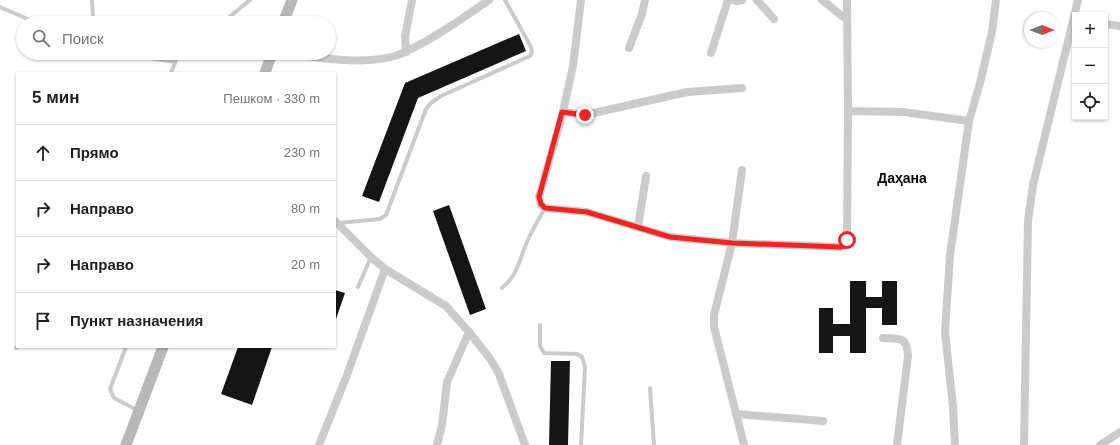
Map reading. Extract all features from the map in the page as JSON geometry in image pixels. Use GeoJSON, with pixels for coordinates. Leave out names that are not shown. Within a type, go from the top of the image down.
{"type":"FeatureCollection","features":[{"type":"Feature","properties":{"kind":"main road"},"geometry":{"type":"LineString","coordinates":[[286,16],[292,0]]}},
{"type":"Feature","properties":{"kind":"main road"},"geometry":{"type":"LineString","coordinates":[[265,72],[270,60]]}},
{"type":"Feature","properties":{"kind":"main road"},"geometry":{"type":"LineString","coordinates":[[126,445],[163,348]]}},
{"type":"Feature","properties":{"kind":"street"},"geometry":{"type":"LineString","coordinates":[[406,52],[405,37],[412,0]]}},
{"type":"Feature","properties":{"kind":"street"},"geometry":{"type":"LineString","coordinates":[[336,60],[363,60],[393,56],[406,52],[460,22],[489,0]]}},
{"type":"Feature","properties":{"kind":"street"},"geometry":{"type":"LineString","coordinates":[[581,0],[573,66],[539,197],[541,204],[545,208],[587,212],[670,237],[732,243],[840,247],[845,246],[847,240],[847,0]]}},
{"type":"Feature","properties":{"kind":"street"},"geometry":{"type":"LineString","coordinates":[[629,48],[642,14],[645,0]]}},
{"type":"Feature","properties":{"kind":"street"},"geometry":{"type":"LineString","coordinates":[[711,53],[728,0]]}},
{"type":"Feature","properties":{"kind":"street"},"geometry":{"type":"LineString","coordinates":[[733,0],[742,0]]}},
{"type":"Feature","properties":{"kind":"street"},"geometry":{"type":"LineString","coordinates":[[757,0],[774,19]]}},
{"type":"Feature","properties":{"kind":"street"},"geometry":{"type":"LineString","coordinates":[[822,0],[847,20]]}},
{"type":"Feature","properties":{"kind":"street"},"geometry":{"type":"LineString","coordinates":[[955,445],[953,407],[944,332],[950,255],[969,122],[992,32],[996,0]]}},
{"type":"Feature","properties":{"kind":"street"},"geometry":{"type":"LineString","coordinates":[[1076,12],[1078,0]]}},
{"type":"Feature","properties":{"kind":"street"},"geometry":{"type":"LineString","coordinates":[[1108,24],[1120,26]]}},
{"type":"Feature","properties":{"kind":"street"},"geometry":{"type":"LineString","coordinates":[[1024,445],[1028,221],[1033,185],[1072,29]]}},
{"type":"Feature","properties":{"kind":"street"},"geometry":{"type":"LineString","coordinates":[[562,112],[585,115],[688,92],[742,88]]}},
{"type":"Feature","properties":{"kind":"street"},"geometry":{"type":"LineString","coordinates":[[848,111],[903,112],[969,122]]}},
{"type":"Feature","properties":{"kind":"street"},"geometry":{"type":"LineString","coordinates":[[742,170],[732,243],[714,315],[714,327],[744,445]]}},
{"type":"Feature","properties":{"kind":"street"},"geometry":{"type":"LineString","coordinates":[[638,227],[646,176]]}},
{"type":"Feature","properties":{"kind":"street"},"geometry":{"type":"LineString","coordinates":[[336,222],[385,269],[446,306],[469,332],[491,360],[499,374],[525,445]]}},
{"type":"Feature","properties":{"kind":"street"},"geometry":{"type":"LineString","coordinates":[[319,445],[347,375],[385,269]]}},
{"type":"Feature","properties":{"kind":"street"},"geometry":{"type":"LineString","coordinates":[[437,445],[442,425],[447,382],[469,332]]}},
{"type":"Feature","properties":{"kind":"street"},"geometry":{"type":"LineString","coordinates":[[883,338],[899,339],[904,341],[907,346],[908,356],[897,445]]}},
{"type":"Feature","properties":{"kind":"street"},"geometry":{"type":"LineString","coordinates":[[736,414],[823,421]]}},
{"type":"Feature","properties":{"kind":"street"},"geometry":{"type":"LineString","coordinates":[[1100,445],[1120,432]]}},
{"type":"Feature","properties":{"kind":"lane"},"geometry":{"type":"LineString","coordinates":[[92,0],[93,16]]}},
{"type":"Feature","properties":{"kind":"lane"},"geometry":{"type":"LineString","coordinates":[[231,16],[250,0]]}},
{"type":"Feature","properties":{"kind":"lane"},"geometry":{"type":"LineString","coordinates":[[336,222],[380,220],[386,215],[417,130],[426,109],[431,103],[441,96],[530,56],[532,52],[531,47],[505,0]]}},
{"type":"Feature","properties":{"kind":"lane"},"geometry":{"type":"LineString","coordinates":[[0,7],[21,16]]}},
{"type":"Feature","properties":{"kind":"lane"},"geometry":{"type":"LineString","coordinates":[[162,60],[175,62],[171,72]]}},
{"type":"Feature","properties":{"kind":"lane"},"geometry":{"type":"LineString","coordinates":[[502,288],[510,282],[515,274],[529,237],[545,208]]}},
{"type":"Feature","properties":{"kind":"lane"},"geometry":{"type":"LineString","coordinates":[[358,287],[371,257]]}},
{"type":"Feature","properties":{"kind":"lane"},"geometry":{"type":"LineString","coordinates":[[540,325],[540,346],[544,353],[577,354],[582,357],[585,367],[580,445]]}},
{"type":"Feature","properties":{"kind":"lane"},"geometry":{"type":"LineString","coordinates":[[126,348],[110,389],[114,398],[139,412]]}},
{"type":"Feature","properties":{"kind":"lane"},"geometry":{"type":"LineString","coordinates":[[650,388],[654,445]]}},
{"type":"Feature","properties":{"kind":"building"},"geometry":{"type":"Polygon","coordinates":[[[519,34],[526,51],[418,98],[379,202],[362,196],[405,83],[519,34]]]}},
{"type":"Feature","properties":{"kind":"building"},"geometry":{"type":"Polygon","coordinates":[[[449,205],[486,309],[470,315],[433,211],[449,205]]]}},
{"type":"Feature","properties":{"kind":"building"},"geometry":{"type":"Polygon","coordinates":[[[850,281],[866,281],[866,297],[882,297],[882,281],[897,281],[897,325],[882,325],[882,308],[866,308],[866,353],[850,353],[850,336],[833,336],[833,353],[819,353],[819,308],[833,308],[833,324],[850,324],[850,281]]]}},
{"type":"Feature","properties":{"kind":"building"},"geometry":{"type":"Polygon","coordinates":[[[336,290],[345,293],[336,319],[336,290]]]}},
{"type":"Feature","properties":{"kind":"building"},"geometry":{"type":"Polygon","coordinates":[[[238,348],[272,348],[252,405],[221,394],[238,348]]]}},
{"type":"Feature","properties":{"kind":"building"},"geometry":{"type":"Polygon","coordinates":[[[551,361],[570,361],[568,445],[549,445],[551,361]]]}},
{"type":"Feature","properties":{"kind":"district","name":"Даҳана"},"geometry":{"type":"Point","coordinates":[902,178]}},
{"type":"Feature","properties":{"kind":"route"},"geometry":{"type":"LineString","coordinates":[[585,115],[562,112],[539,197],[541,204],[545,208],[587,212],[670,237],[732,243],[840,247],[845,246],[847,240]]}}]}
